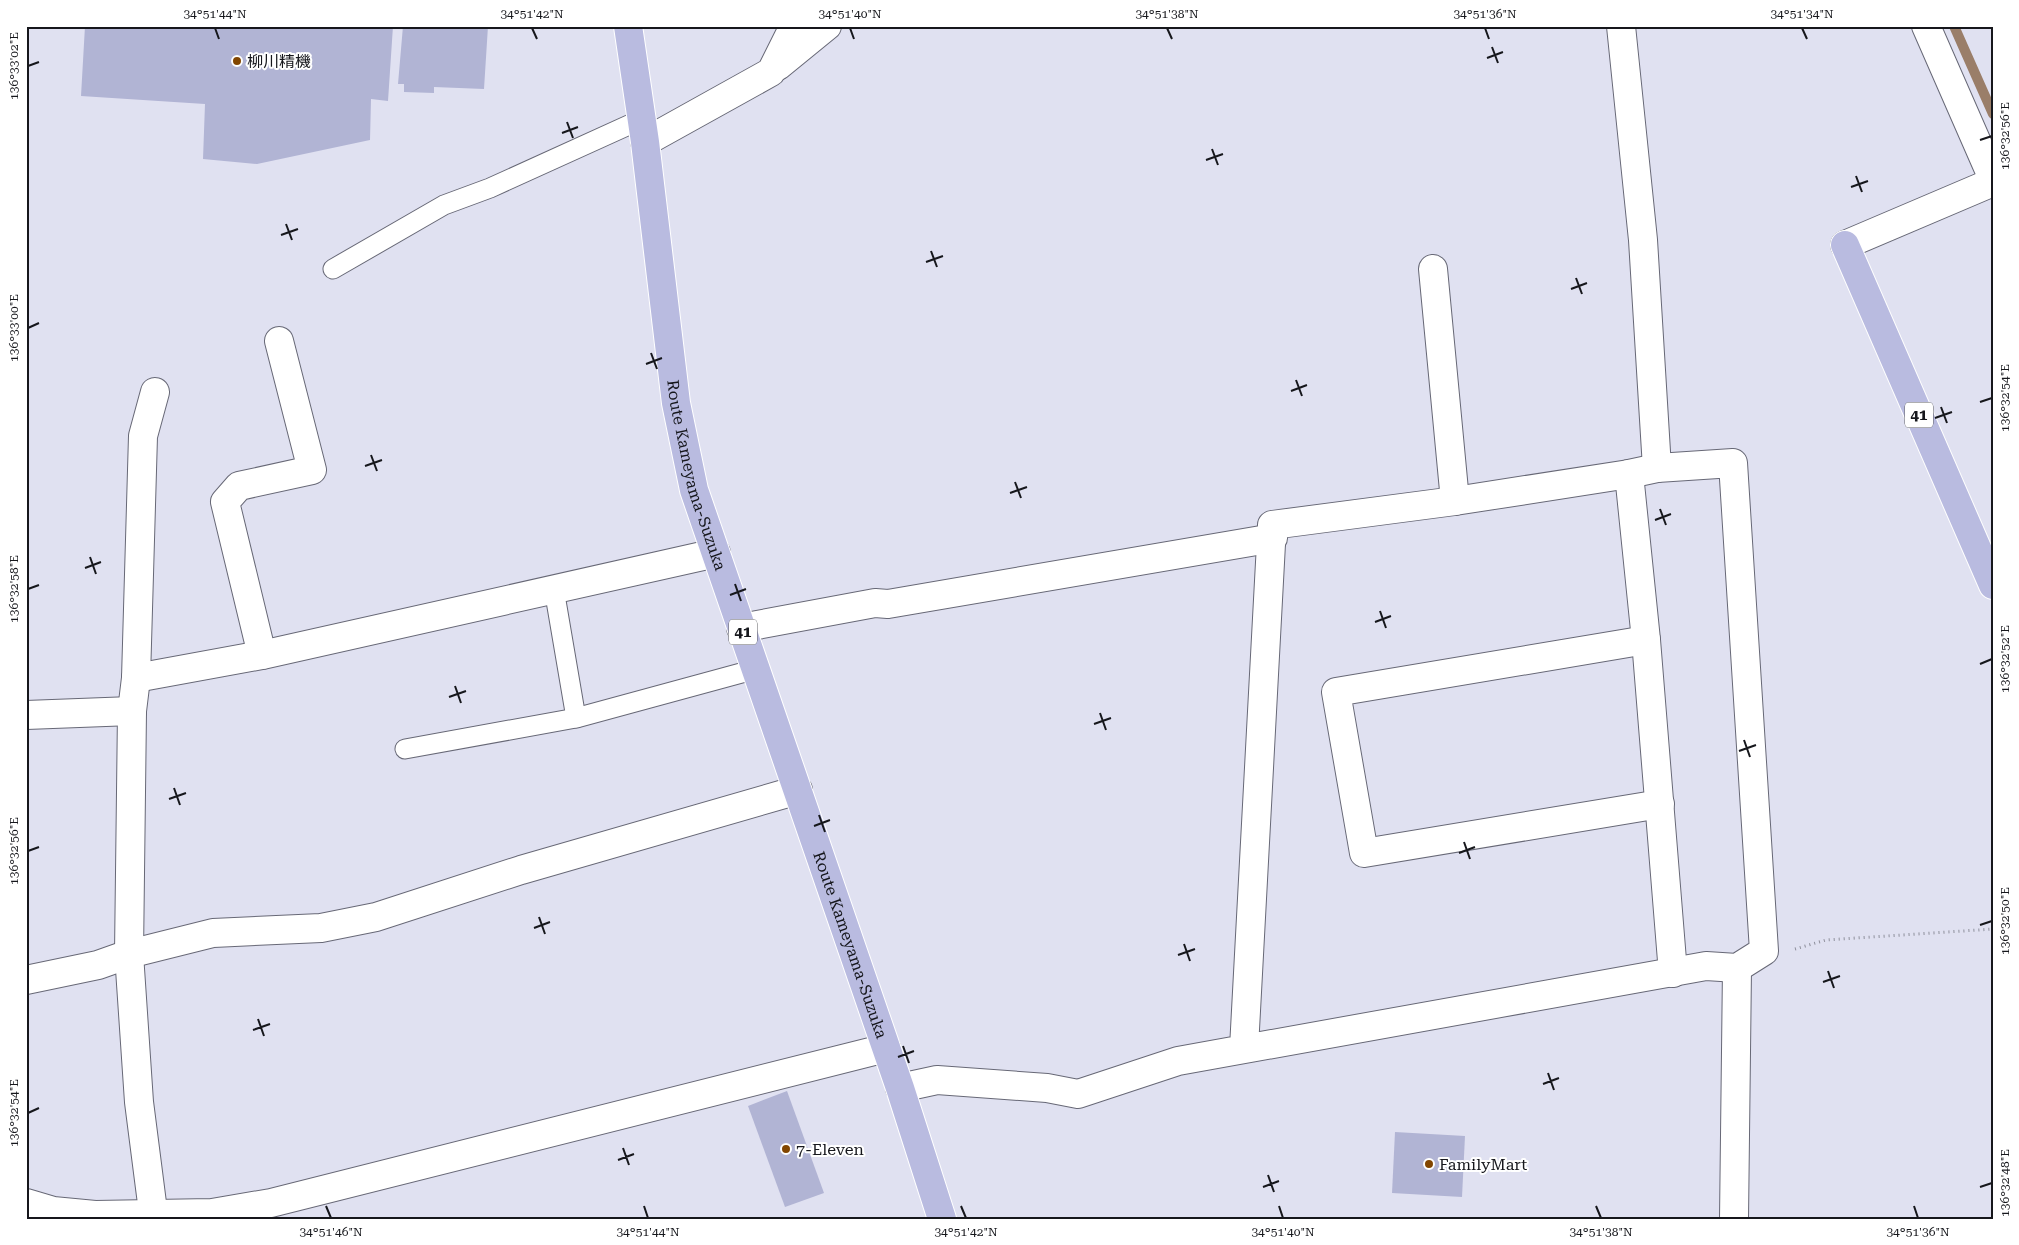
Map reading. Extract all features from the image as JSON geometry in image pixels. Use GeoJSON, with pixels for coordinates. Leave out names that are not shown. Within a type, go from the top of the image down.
{"type":"FeatureCollection","features":[{"type":"Feature","properties":{"kind":"main road","name":"Route Kameyama-Suzuka"},"geometry":{"type":"LineString","coordinates":[[628,26],[643,130],[676,403],[694,490],[900,1088],[942,1219]]}},
{"type":"Feature","properties":{"kind":"main road","name":"41"},"geometry":{"type":"LineString","coordinates":[[1845,246],[1993,585]]}},
{"type":"Feature","properties":{"kind":"street"},"geometry":{"type":"LineString","coordinates":[[771,72],[794,26]]}},
{"type":"Feature","properties":{"kind":"street"},"geometry":{"type":"LineString","coordinates":[[643,130],[771,72],[827,26]]}},
{"type":"Feature","properties":{"kind":"street"},"geometry":{"type":"LineString","coordinates":[[1621,26],[1643,240],[1657,468]]}},
{"type":"Feature","properties":{"kind":"street"},"geometry":{"type":"LineString","coordinates":[[1845,246],[1993,181],[1926,26]]}},
{"type":"Feature","properties":{"kind":"street"},"geometry":{"type":"LineString","coordinates":[[1433,268],[1455,501]]}},
{"type":"Feature","properties":{"kind":"street"},"geometry":{"type":"LineString","coordinates":[[262,655],[225,502],[239,486],[312,470],[279,341]]}},
{"type":"Feature","properties":{"kind":"street"},"geometry":{"type":"LineString","coordinates":[[153,1217],[139,1102],[129,954],[132,710],[136,678],[143,436],[155,392]]}},
{"type":"Feature","properties":{"kind":"street"},"geometry":{"type":"LineString","coordinates":[[900,1088],[937,1080],[1047,1088],[1078,1094],[1178,1060],[1706,966],[1737,968],[1764,951],[1733,463],[1657,468],[1455,501],[1272,525],[1273,538],[1244,1048]]}},
{"type":"Feature","properties":{"kind":"street"},"geometry":{"type":"LineString","coordinates":[[1629,474],[1646,640],[1673,973]]}},
{"type":"Feature","properties":{"kind":"street"},"geometry":{"type":"LineString","coordinates":[[741,628],[875,603],[888,604],[1273,538]]}},
{"type":"Feature","properties":{"kind":"street"},"geometry":{"type":"LineString","coordinates":[[136,678],[262,655],[716,553]]}},
{"type":"Feature","properties":{"kind":"street"},"geometry":{"type":"LineString","coordinates":[[1646,640],[1336,692],[1364,853],[1660,804]]}},
{"type":"Feature","properties":{"kind":"street"},"geometry":{"type":"LineString","coordinates":[[26,715],[132,710]]}},
{"type":"Feature","properties":{"kind":"street"},"geometry":{"type":"LineString","coordinates":[[26,980],[98,964],[129,954],[213,934],[321,928],[376,916],[520,870],[798,790]]}},
{"type":"Feature","properties":{"kind":"street"},"geometry":{"type":"LineString","coordinates":[[1734,1219],[1737,968]]}},
{"type":"Feature","properties":{"kind":"street"},"geometry":{"type":"LineString","coordinates":[[26,1203],[52,1211],[153,1217],[212,1213],[271,1203],[886,1048]]}},
{"type":"Feature","properties":{"kind":"lane"},"geometry":{"type":"LineString","coordinates":[[333,269],[444,205],[643,130]]}},
{"type":"Feature","properties":{"kind":"lane"},"geometry":{"type":"LineString","coordinates":[[554,589],[576,718]]}},
{"type":"Feature","properties":{"kind":"lane"},"geometry":{"type":"LineString","coordinates":[[405,749],[576,718],[756,669]]}},
{"type":"Feature","properties":{"kind":"path"},"geometry":{"type":"LineString","coordinates":[[1764,951],[1777,954],[1826,940],[1993,929]]}},
{"type":"Feature","properties":{"kind":"building","name":"柳川精機"},"geometry":{"type":"Polygon","coordinates":[[[85,26],[393,26],[388,101],[371,99],[370,140],[257,164],[203,159],[205,104],[81,96],[85,26]]]}},
{"type":"Feature","properties":{"kind":"building"},"geometry":{"type":"Polygon","coordinates":[[[403,26],[420,28],[420,26],[488,26],[484,89],[434,87],[434,93],[404,92],[404,84],[398,84],[403,26]]]}},
{"type":"Feature","properties":{"kind":"building","name":"7-Eleven"},"geometry":{"type":"Polygon","coordinates":[[[787,1091],[824,1193],[785,1207],[748,1106],[787,1091]]]}},
{"type":"Feature","properties":{"kind":"building","name":"FamilyMart"},"geometry":{"type":"Polygon","coordinates":[[[1395,1132],[1465,1136],[1462,1197],[1392,1193],[1395,1132]]]}},
{"type":"Feature","properties":{"kind":"waterway"},"geometry":{"type":"LineString","coordinates":[[1954,26],[1993,114]]}},
{"type":"Feature","properties":{"kind":"place","name":"柳川精機"},"geometry":{"type":"Point","coordinates":[237,61]}},
{"type":"Feature","properties":{"kind":"place","name":"7-Eleven"},"geometry":{"type":"Point","coordinates":[786,1149]}},
{"type":"Feature","properties":{"kind":"place","name":"FamilyMart"},"geometry":{"type":"Point","coordinates":[1429,1164]}}]}
